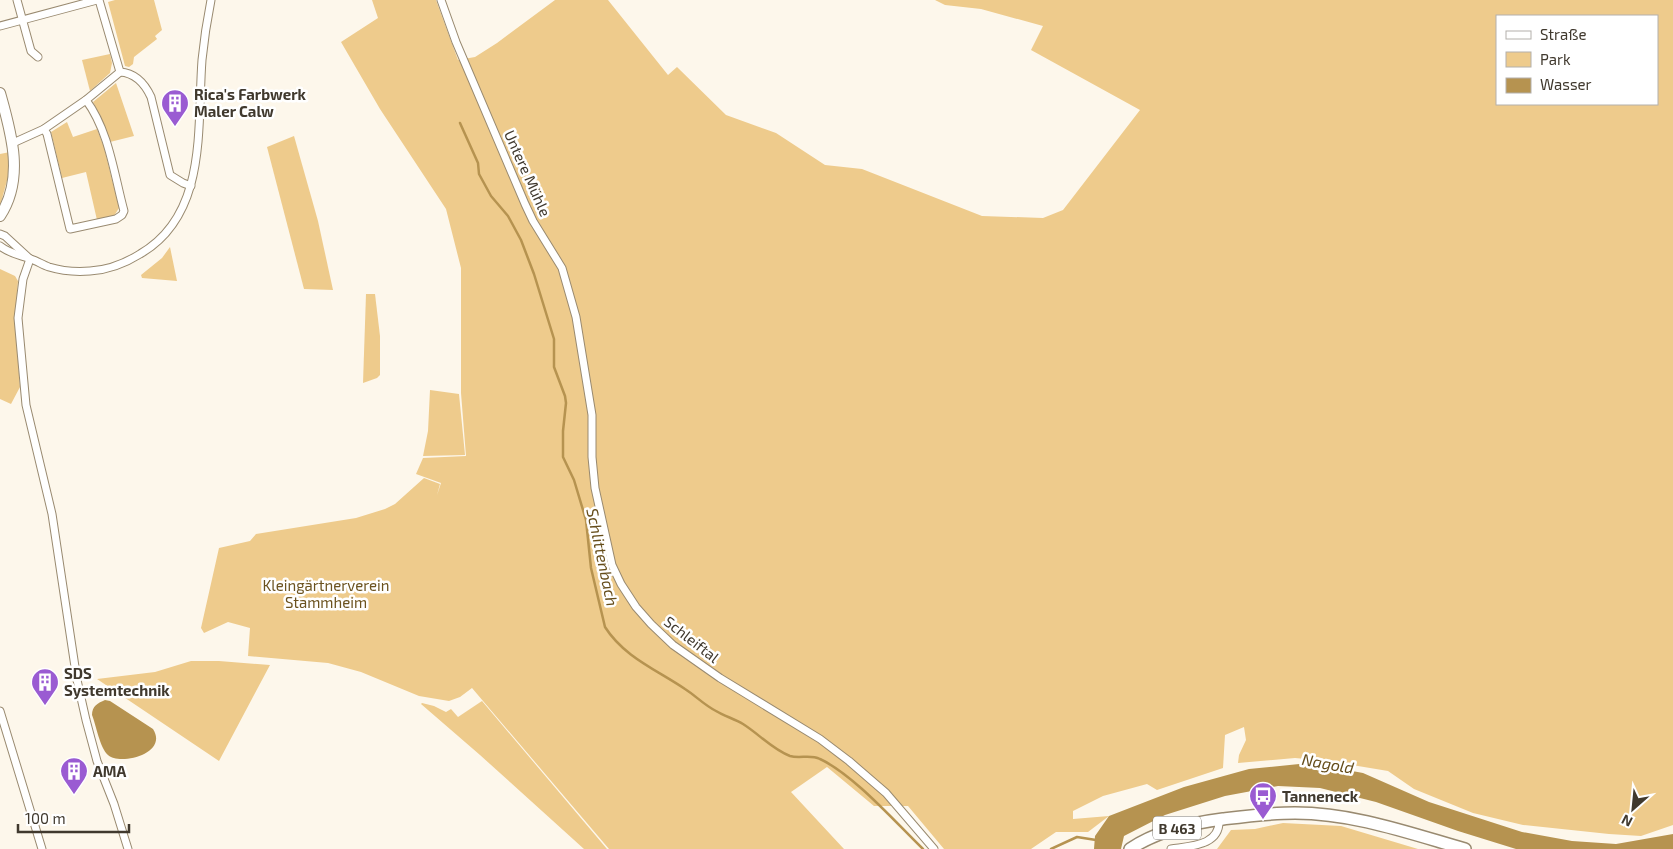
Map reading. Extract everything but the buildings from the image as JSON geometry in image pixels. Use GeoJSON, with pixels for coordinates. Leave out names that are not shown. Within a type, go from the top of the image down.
{"type":"FeatureCollection","features":[{"type":"Feature","properties":{"kind":"main road","name":"B 463"},"geometry":{"type":"LineString","coordinates":[[1133,847],[1179,828],[1219,819],[1260,814],[1296,813],[1330,815],[1394,828],[1464,849]]}},
{"type":"Feature","properties":{"kind":"street"},"geometry":{"type":"LineString","coordinates":[[16,0],[31,51],[38,57]]}},
{"type":"Feature","properties":{"kind":"street"},"geometry":{"type":"LineString","coordinates":[[0,26],[98,0],[120,72]]}},
{"type":"Feature","properties":{"kind":"street"},"geometry":{"type":"LineString","coordinates":[[1,247],[10,253],[48,267],[72,271],[102,270],[118,266],[147,250],[163,237],[176,219],[191,186],[200,123],[202,60],[211,0]]}},
{"type":"Feature","properties":{"kind":"street","name":"Untere Mühle"},"geometry":{"type":"LineString","coordinates":[[441,0],[456,42],[525,204],[562,268],[576,316],[583,358]]}},
{"type":"Feature","properties":{"kind":"street"},"geometry":{"type":"LineString","coordinates":[[14,143],[44,129],[86,100],[120,72],[125,72],[137,78],[146,87],[151,97],[170,175],[191,186]]}},
{"type":"Feature","properties":{"kind":"street"},"geometry":{"type":"LineString","coordinates":[[0,93],[14,143],[12,184],[0,216]]}},
{"type":"Feature","properties":{"kind":"street"},"geometry":{"type":"LineString","coordinates":[[44,129],[47,134],[70,228],[116,219],[122,215],[124,211],[102,129],[95,112],[86,100]]}},
{"type":"Feature","properties":{"kind":"street"},"geometry":{"type":"LineString","coordinates":[[0,234],[5,236],[30,259]]}},
{"type":"Feature","properties":{"kind":"street"},"geometry":{"type":"LineString","coordinates":[[30,259],[23,279],[18,318],[26,405],[52,514],[77,680],[97,761],[114,804],[128,849]]}},
{"type":"Feature","properties":{"kind":"street","name":"Schleiftal"},"geometry":{"type":"LineString","coordinates":[[583,358],[592,415],[592,457],[600,515],[612,565],[621,584],[636,606],[651,624],[673,645],[720,678],[820,739],[849,761],[886,793],[934,849]]}},
{"type":"Feature","properties":{"kind":"street"},"geometry":{"type":"LineString","coordinates":[[0,711],[42,849]]}},
{"type":"Feature","properties":{"kind":"street"},"geometry":{"type":"LineString","coordinates":[[1171,849],[1204,844],[1212,840],[1219,826],[1219,819]]}},
{"type":"Feature","properties":{"kind":"green space"},"geometry":{"type":"Polygon","coordinates":[[[115,0],[154,0],[162,30],[155,36],[157,39],[134,57],[133,64],[129,67],[125,66],[108,2],[115,0]]]}},
{"type":"Feature","properties":{"kind":"green space","name":"Kleingärtnerverein Stammheim"},"geometry":{"type":"Polygon","coordinates":[[[372,0],[436,0],[458,60],[475,57],[555,0],[608,0],[668,75],[677,67],[726,115],[776,133],[825,165],[862,169],[982,216],[1043,218],[1063,210],[1140,110],[1031,50],[1043,26],[981,9],[945,5],[935,0],[1673,0],[1673,825],[1641,836],[1523,825],[1473,813],[1414,789],[1388,771],[1328,761],[1295,758],[1238,763],[1239,755],[1246,740],[1244,727],[1225,735],[1223,768],[1157,790],[1147,784],[1103,796],[1073,811],[1073,819],[1109,816],[1088,832],[1056,832],[1031,849],[944,849],[908,806],[874,806],[827,767],[791,792],[844,849],[609,849],[472,688],[460,697],[449,701],[419,696],[361,672],[328,663],[248,656],[250,628],[228,622],[204,633],[201,628],[219,548],[250,541],[256,534],[356,518],[385,509],[395,504],[424,478],[440,484],[437,495],[441,483],[416,474],[423,458],[466,456],[461,393],[461,268],[446,209],[380,109],[341,42],[378,18],[372,0]]]}},
{"type":"Feature","properties":{"kind":"green space"},"geometry":{"type":"Polygon","coordinates":[[[110,54],[112,63],[110,73],[90,91],[82,60],[110,54]]]}},
{"type":"Feature","properties":{"kind":"green space"},"geometry":{"type":"Polygon","coordinates":[[[116,83],[134,136],[110,142],[93,102],[116,83]]]}},
{"type":"Feature","properties":{"kind":"green space"},"geometry":{"type":"Polygon","coordinates":[[[67,122],[73,137],[97,129],[104,147],[119,208],[114,216],[97,220],[86,172],[62,178],[51,132],[67,122]]]}},
{"type":"Feature","properties":{"kind":"green space"},"geometry":{"type":"Polygon","coordinates":[[[294,136],[318,221],[333,290],[304,289],[267,147],[294,136]]]}},
{"type":"Feature","properties":{"kind":"green space"},"geometry":{"type":"Polygon","coordinates":[[[10,152],[8,177],[0,206],[0,154],[10,152]]]}},
{"type":"Feature","properties":{"kind":"green space"},"geometry":{"type":"Polygon","coordinates":[[[170,247],[177,281],[142,278],[141,275],[162,258],[170,247]]]}},
{"type":"Feature","properties":{"kind":"green space"},"geometry":{"type":"Polygon","coordinates":[[[0,269],[15,276],[18,281],[15,319],[20,387],[11,404],[0,399],[0,269]]]}},
{"type":"Feature","properties":{"kind":"green space"},"geometry":{"type":"Polygon","coordinates":[[[366,294],[375,294],[380,336],[380,375],[363,383],[366,294]]]}},
{"type":"Feature","properties":{"kind":"green space"},"geometry":{"type":"Polygon","coordinates":[[[430,390],[459,394],[465,455],[423,456],[428,431],[430,390]]]}},
{"type":"Feature","properties":{"kind":"green space"},"geometry":{"type":"Polygon","coordinates":[[[191,661],[270,665],[219,761],[97,679],[155,672],[191,661]]]}},
{"type":"Feature","properties":{"kind":"green space"},"geometry":{"type":"Polygon","coordinates":[[[482,701],[607,849],[584,849],[421,704],[434,706],[446,712],[451,709],[458,717],[482,701]]]}},
{"type":"Feature","properties":{"kind":"green space"},"geometry":{"type":"Polygon","coordinates":[[[1283,823],[1341,826],[1418,849],[1217,849],[1231,830],[1255,829],[1283,823]]]}},
{"type":"Feature","properties":{"kind":"water"},"geometry":{"type":"Polygon","coordinates":[[[105,700],[110,701],[153,729],[156,738],[154,745],[149,751],[141,756],[122,759],[114,758],[105,752],[100,742],[92,712],[94,707],[105,700]]]}},
{"type":"Feature","properties":{"kind":"water"},"geometry":{"type":"Polygon","coordinates":[[[1309,763],[1363,773],[1429,802],[1522,832],[1572,841],[1616,844],[1673,834],[1673,849],[1516,849],[1376,802],[1320,788],[1278,786],[1225,796],[1165,815],[1124,836],[1121,849],[1094,849],[1095,836],[1109,816],[1184,787],[1249,769],[1309,763]]]}},
{"type":"Feature","properties":{"kind":"waterway","name":"Schlittenbach"},"geometry":{"type":"LineString","coordinates":[[460,123],[478,163],[479,174],[491,196],[508,216],[521,240],[534,274],[554,339],[554,367],[566,403],[563,457],[574,480],[586,520],[591,568],[605,627],[631,655],[685,689],[712,709],[743,724],[778,750],[794,757],[820,759],[833,766],[860,787],[923,849]]}},
{"type":"Feature","properties":{"kind":"waterway","name":"Schlittenbach"},"geometry":{"type":"LineString","coordinates":[[1051,849],[1077,837],[1096,840]]}},
{"type":"Feature","properties":{"kind":"place","name":"Rica's Farbwerk Maler Calw"},"geometry":{"type":"Point","coordinates":[175,127]}},
{"type":"Feature","properties":{"kind":"place","name":"SDS Systemtechnik"},"geometry":{"type":"Point","coordinates":[45,706]}},
{"type":"Feature","properties":{"kind":"place","name":"AMA"},"geometry":{"type":"Point","coordinates":[74,795]}},
{"type":"Feature","properties":{"kind":"place","name":"Tanneneck"},"geometry":{"type":"Point","coordinates":[1263,820]}},
{"type":"Feature","properties":{"kind":"water label","name":"Nagold"},"geometry":{"type":"Point","coordinates":[1328,763]}}]}
